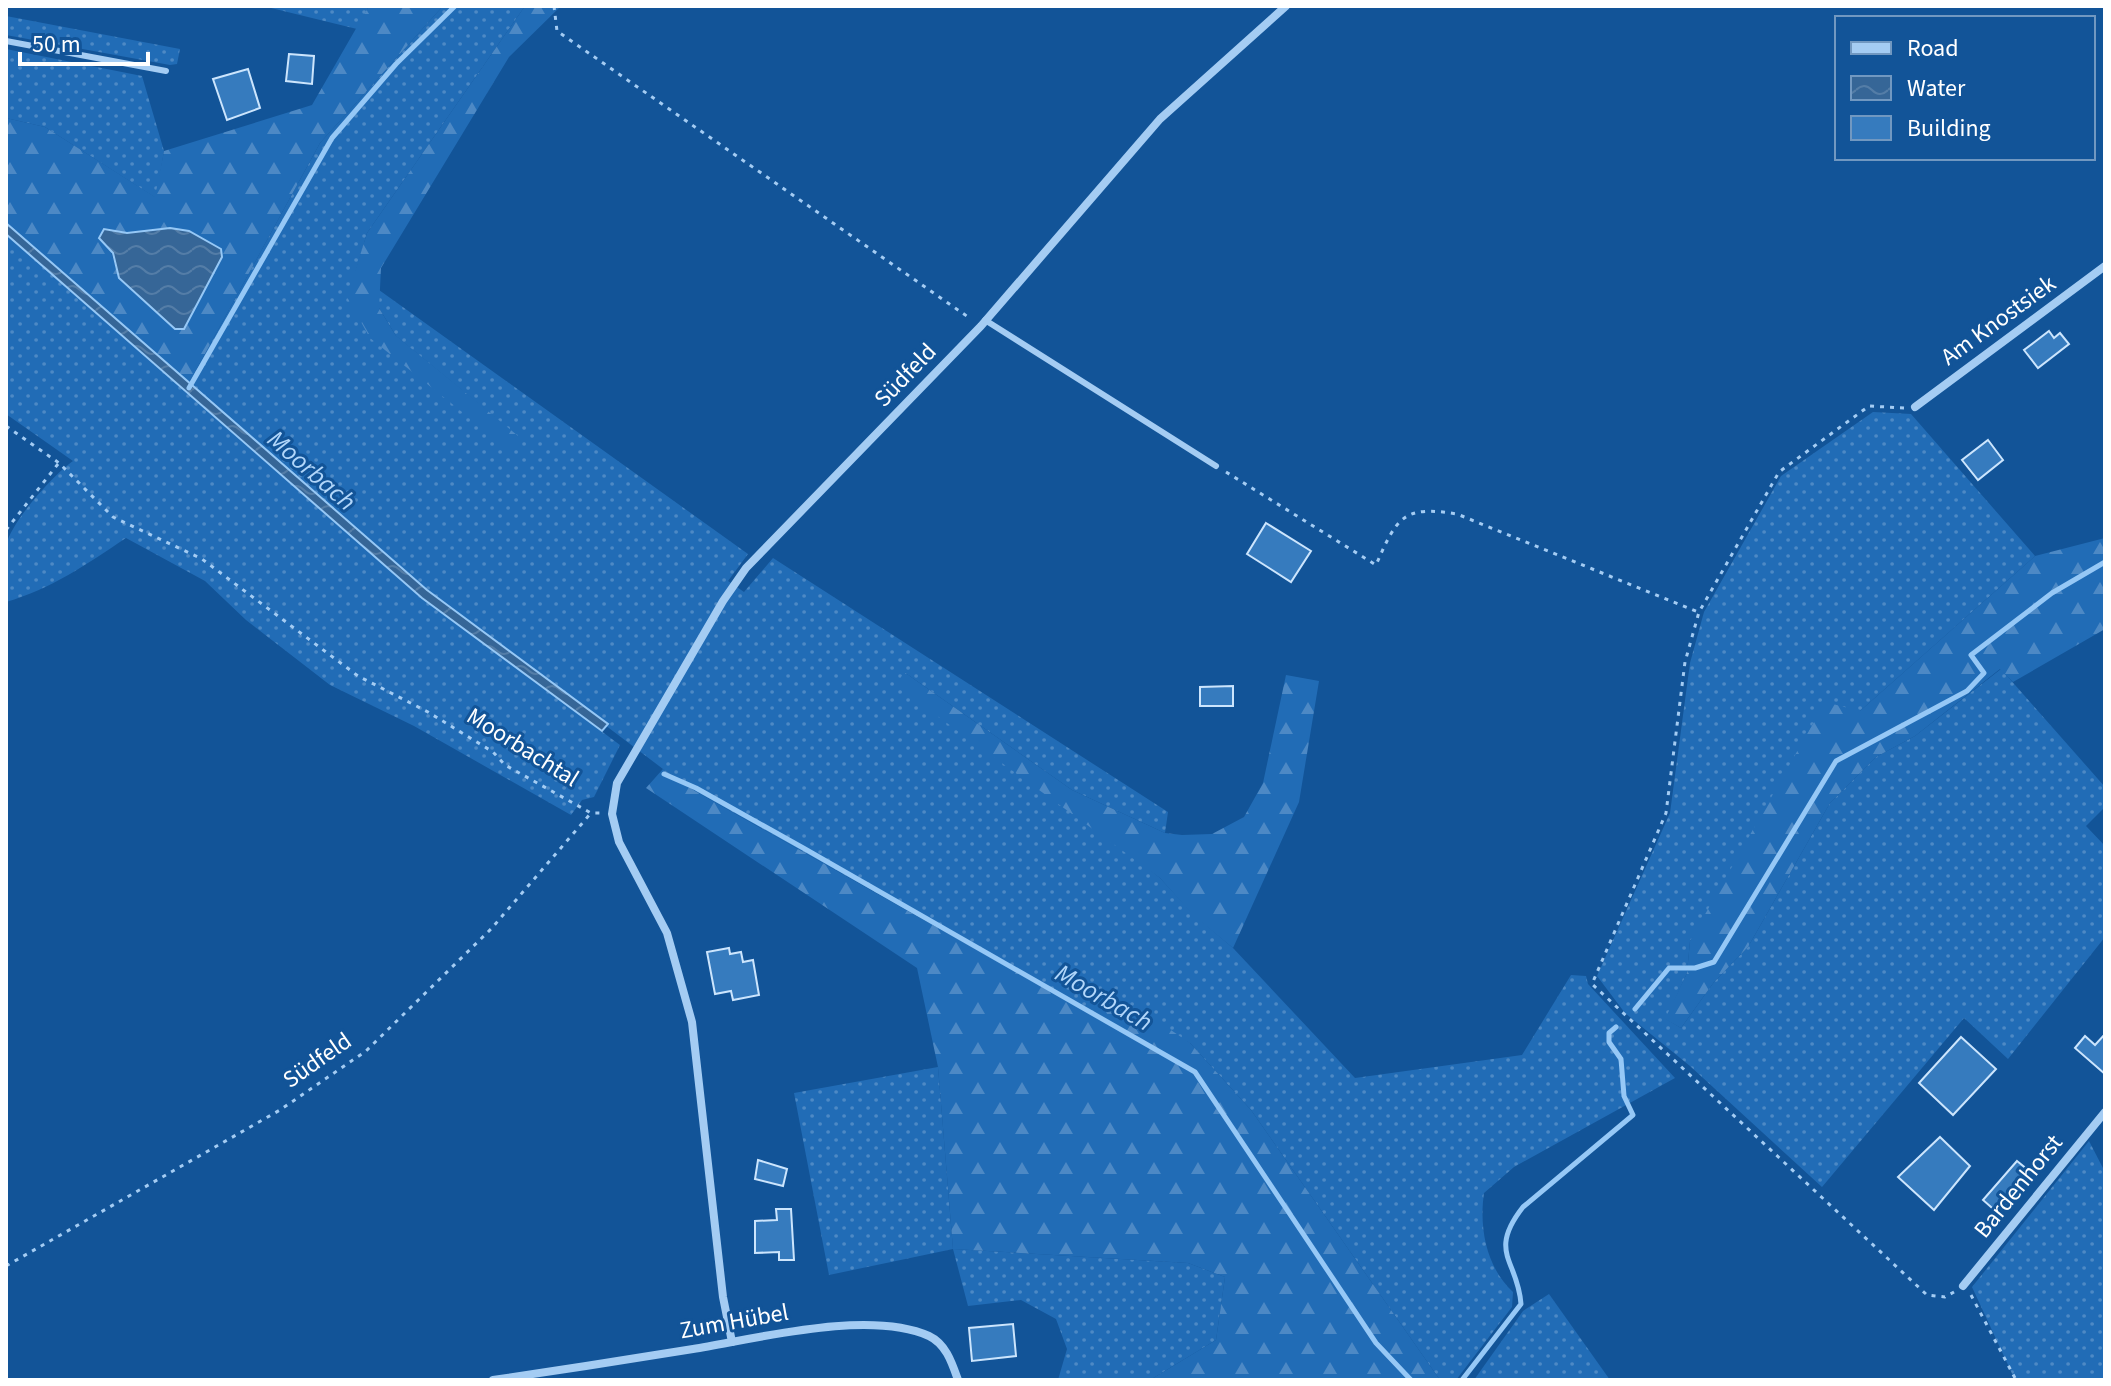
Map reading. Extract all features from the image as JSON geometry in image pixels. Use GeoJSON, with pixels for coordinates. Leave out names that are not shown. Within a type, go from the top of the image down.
{"type":"FeatureCollection","features":[{"type":"Feature","properties":{"kind":"street","name":"Südfeld"},"geometry":{"type":"LineString","coordinates":[[612,814],[617,783],[723,601],[746,568],[983,323],[1160,119],[1286,6]]}},
{"type":"Feature","properties":{"kind":"street","name":"Am Knostsiek"},"geometry":{"type":"LineString","coordinates":[[1915,407],[2105,266]]}},
{"type":"Feature","properties":{"kind":"street"},"geometry":{"type":"LineString","coordinates":[[612,814],[619,842],[667,933],[692,1022],[723,1297],[732,1342]]}},
{"type":"Feature","properties":{"kind":"street","name":"Bardenhorst"},"geometry":{"type":"LineString","coordinates":[[1963,1286],[2105,1112]]}},
{"type":"Feature","properties":{"kind":"street","name":"Zum Hübel"},"geometry":{"type":"LineString","coordinates":[[493,1380],[817,1328],[900,1329],[930,1336],[947,1351],[958,1380]]}},
{"type":"Feature","properties":{"kind":"lane"},"geometry":{"type":"LineString","coordinates":[[6,41],[166,71]]}},
{"type":"Feature","properties":{"kind":"lane"},"geometry":{"type":"LineString","coordinates":[[983,323],[1216,466]]}},
{"type":"Feature","properties":{"kind":"path"},"geometry":{"type":"LineString","coordinates":[[554,6],[557,31],[983,323]]}},
{"type":"Feature","properties":{"kind":"path"},"geometry":{"type":"LineString","coordinates":[[1915,407],[1869,406],[1779,472],[1699,612],[1685,662],[1666,813],[1592,984],[1927,1295],[1945,1297],[1963,1286],[1977,1301],[2016,1380]]}},
{"type":"Feature","properties":{"kind":"path","name":"Moorbachtal"},"geometry":{"type":"LineString","coordinates":[[6,426],[59,463],[113,517],[202,559],[358,676],[428,712],[493,752],[505,765],[591,813],[612,814]]}},
{"type":"Feature","properties":{"kind":"path"},"geometry":{"type":"LineString","coordinates":[[6,530],[59,463]]}},
{"type":"Feature","properties":{"kind":"path"},"geometry":{"type":"LineString","coordinates":[[1216,466],[1376,565],[1389,535],[1403,518],[1425,509],[1457,514],[1484,524],[1699,612]]}},
{"type":"Feature","properties":{"kind":"path","name":"Südfeld"},"geometry":{"type":"LineString","coordinates":[[6,1266],[280,1110],[366,1051],[491,929],[591,813]]}},
{"type":"Feature","properties":{"kind":"green space"},"geometry":{"type":"Polygon","coordinates":[[[263,6],[369,6],[357,29],[263,6]]]}},
{"type":"Feature","properties":{"kind":"green space"},"geometry":{"type":"Polygon","coordinates":[[[369,6],[443,6],[320,143],[189,383],[6,223],[6,118],[45,127],[155,197],[164,151],[312,105],[369,6]],[[170,228],[127,233],[104,229],[119,278],[175,329],[222,257],[221,249],[170,228]]]}},
{"type":"Feature","properties":{"kind":"green space"},"geometry":{"type":"Polygon","coordinates":[[[443,6],[525,6],[367,233],[348,297],[522,439],[396,336],[379,308],[379,290],[748,554],[728,581],[744,592],[773,558],[1168,812],[1165,833],[1072,790],[904,672],[1160,878],[1194,915],[1233,948],[1355,1078],[1522,1055],[1571,975],[1586,976],[1588,984],[1675,1078],[1514,1167],[1484,1193],[1486,1246],[1496,1271],[1513,1292],[1512,1307],[1456,1380],[1440,1380],[1251,1110],[1190,1043],[1110,1002],[1106,1022],[695,791],[427,590],[189,383],[320,143],[443,6]]]}},
{"type":"Feature","properties":{"kind":"green space"},"geometry":{"type":"Polygon","coordinates":[[[525,6],[561,6],[509,57],[381,268],[379,308],[396,336],[523,440],[512,452],[370,338],[347,297],[367,233],[525,6]]]}},
{"type":"Feature","properties":{"kind":"green space"},"geometry":{"type":"Polygon","coordinates":[[[6,16],[180,49],[177,64],[6,35],[6,16]]]}},
{"type":"Feature","properties":{"kind":"green space"},"geometry":{"type":"Polygon","coordinates":[[[6,49],[142,76],[164,151],[156,198],[45,127],[6,118],[6,49]]]}},
{"type":"Feature","properties":{"kind":"green space"},"geometry":{"type":"Polygon","coordinates":[[[6,234],[422,598],[620,745],[594,797],[582,800],[571,815],[414,726],[330,685],[246,620],[205,581],[126,538],[53,583],[6,602],[4,558],[10,535],[34,499],[73,461],[6,414],[6,234]]]}},
{"type":"Feature","properties":{"kind":"green space"},"geometry":{"type":"Polygon","coordinates":[[[1873,412],[1911,414],[2035,556],[1860,711],[1690,941],[1687,973],[1666,1019],[1681,1028],[1714,982],[1748,947],[1830,803],[1876,757],[1915,736],[2001,669],[2105,787],[2105,807],[2086,826],[2105,846],[2105,937],[2008,1059],[1964,1018],[1822,1187],[1690,1066],[1625,1013],[1597,976],[1670,813],[1690,663],[1704,612],[1781,476],[1873,412]]]}},
{"type":"Feature","properties":{"kind":"green space"},"geometry":{"type":"Polygon","coordinates":[[[2105,538],[2105,629],[2013,682],[2000,669],[1915,736],[1876,757],[1830,803],[1748,947],[1714,982],[1681,1028],[1665,1019],[1687,973],[1690,941],[1825,702],[1860,711],[2035,556],[2105,538]]]}},
{"type":"Feature","properties":{"kind":"green space"},"geometry":{"type":"Polygon","coordinates":[[[904,672],[1072,790],[1165,833],[1182,835],[1212,834],[1244,817],[1263,783],[1286,675],[1319,681],[1299,802],[1233,948],[1194,916],[1160,878],[896,686],[904,672]]]}},
{"type":"Feature","properties":{"kind":"green space"},"geometry":{"type":"Polygon","coordinates":[[[663,769],[695,791],[1105,1022],[1110,1001],[1156,1020],[1190,1043],[1251,1110],[1440,1380],[1150,1380],[1216,1340],[1225,1277],[1188,1263],[953,1249],[938,1067],[917,968],[646,788],[663,769]]]}},
{"type":"Feature","properties":{"kind":"green space"},"geometry":{"type":"Polygon","coordinates":[[[938,1067],[953,1249],[829,1275],[794,1093],[938,1067]]]}},
{"type":"Feature","properties":{"kind":"green space"},"geometry":{"type":"Polygon","coordinates":[[[2089,1141],[2105,1172],[2105,1380],[2015,1380],[1972,1287],[2089,1141]]]}},
{"type":"Feature","properties":{"kind":"green space"},"geometry":{"type":"Polygon","coordinates":[[[953,1249],[1188,1263],[1225,1277],[1216,1340],[1150,1380],[1058,1380],[1067,1349],[1056,1319],[1021,1300],[968,1306],[953,1249]]]}},
{"type":"Feature","properties":{"kind":"green space"},"geometry":{"type":"Polygon","coordinates":[[[1549,1294],[1610,1380],[1474,1380],[1523,1311],[1549,1294]]]}},
{"type":"Feature","properties":{"kind":"water"},"geometry":{"type":"Polygon","coordinates":[[[6,223],[427,590],[608,724],[602,731],[422,598],[6,234],[6,223]]]}},
{"type":"Feature","properties":{"kind":"water"},"geometry":{"type":"Polygon","coordinates":[[[170,228],[189,231],[221,249],[222,257],[184,329],[175,329],[119,278],[113,253],[99,238],[104,229],[127,233],[170,228]]]}},
{"type":"Feature","properties":{"kind":"building"},"geometry":{"type":"Polygon","coordinates":[[[289,54],[314,56],[312,84],[286,81],[289,54]]]}},
{"type":"Feature","properties":{"kind":"building"},"geometry":{"type":"Polygon","coordinates":[[[248,69],[260,108],[227,120],[213,79],[248,69]]]}},
{"type":"Feature","properties":{"kind":"building"},"geometry":{"type":"Polygon","coordinates":[[[2049,331],[2054,338],[2060,333],[2069,344],[2038,368],[2024,350],[2049,331]]]}},
{"type":"Feature","properties":{"kind":"building"},"geometry":{"type":"Polygon","coordinates":[[[1988,440],[2003,460],[1978,480],[1962,460],[1988,440]]]}},
{"type":"Feature","properties":{"kind":"building"},"geometry":{"type":"Polygon","coordinates":[[[1266,523],[1311,551],[1291,582],[1247,554],[1266,523]]]}},
{"type":"Feature","properties":{"kind":"building"},"geometry":{"type":"Polygon","coordinates":[[[1233,686],[1233,706],[1200,706],[1200,687],[1233,686]]]}},
{"type":"Feature","properties":{"kind":"building"},"geometry":{"type":"Polygon","coordinates":[[[729,948],[730,954],[741,952],[743,962],[753,960],[759,995],[733,1000],[731,991],[715,994],[707,952],[729,948]]]}},
{"type":"Feature","properties":{"kind":"building"},"geometry":{"type":"Polygon","coordinates":[[[2105,1034],[2105,1074],[2075,1048],[2085,1036],[2095,1045],[2105,1034]]]}},
{"type":"Feature","properties":{"kind":"building"},"geometry":{"type":"Polygon","coordinates":[[[1961,1037],[1996,1069],[1953,1115],[1919,1083],[1961,1037]]]}},
{"type":"Feature","properties":{"kind":"building"},"geometry":{"type":"Polygon","coordinates":[[[1940,1137],[1970,1166],[1934,1210],[1898,1177],[1940,1137]]]}},
{"type":"Feature","properties":{"kind":"building"},"geometry":{"type":"Polygon","coordinates":[[[758,1160],[787,1169],[783,1186],[755,1179],[758,1160]]]}},
{"type":"Feature","properties":{"kind":"building"},"geometry":{"type":"Polygon","coordinates":[[[2017,1161],[2033,1174],[1999,1214],[1983,1200],[2017,1161]]]}},
{"type":"Feature","properties":{"kind":"building"},"geometry":{"type":"Polygon","coordinates":[[[776,1209],[791,1209],[794,1260],[779,1260],[779,1252],[755,1253],[755,1221],[777,1220],[776,1209]]]}},
{"type":"Feature","properties":{"kind":"building"},"geometry":{"type":"Polygon","coordinates":[[[1013,1324],[1016,1356],[972,1361],[969,1328],[1013,1324]]]}},
{"type":"Feature","properties":{"kind":"waterway"},"geometry":{"type":"LineString","coordinates":[[189,388],[332,138],[396,64],[455,6]]}},
{"type":"Feature","properties":{"kind":"waterway"},"geometry":{"type":"LineString","coordinates":[[1635,1009],[1669,968],[1695,968],[1714,962],[1836,761],[1967,691],[1984,673],[1971,655],[2052,593],[2105,562]]}},
{"type":"Feature","properties":{"kind":"waterway","name":"Moorbach"},"geometry":{"type":"LineString","coordinates":[[664,774],[696,788],[805,849],[1195,1072],[1376,1343],[1411,1380]]}},
{"type":"Feature","properties":{"kind":"waterway"},"geometry":{"type":"LineString","coordinates":[[1462,1380],[1521,1304],[1507,1256],[1507,1235],[1512,1223],[1523,1207],[1633,1115],[1624,1096],[1621,1059],[1609,1042],[1609,1033],[1616,1027]]}}]}
